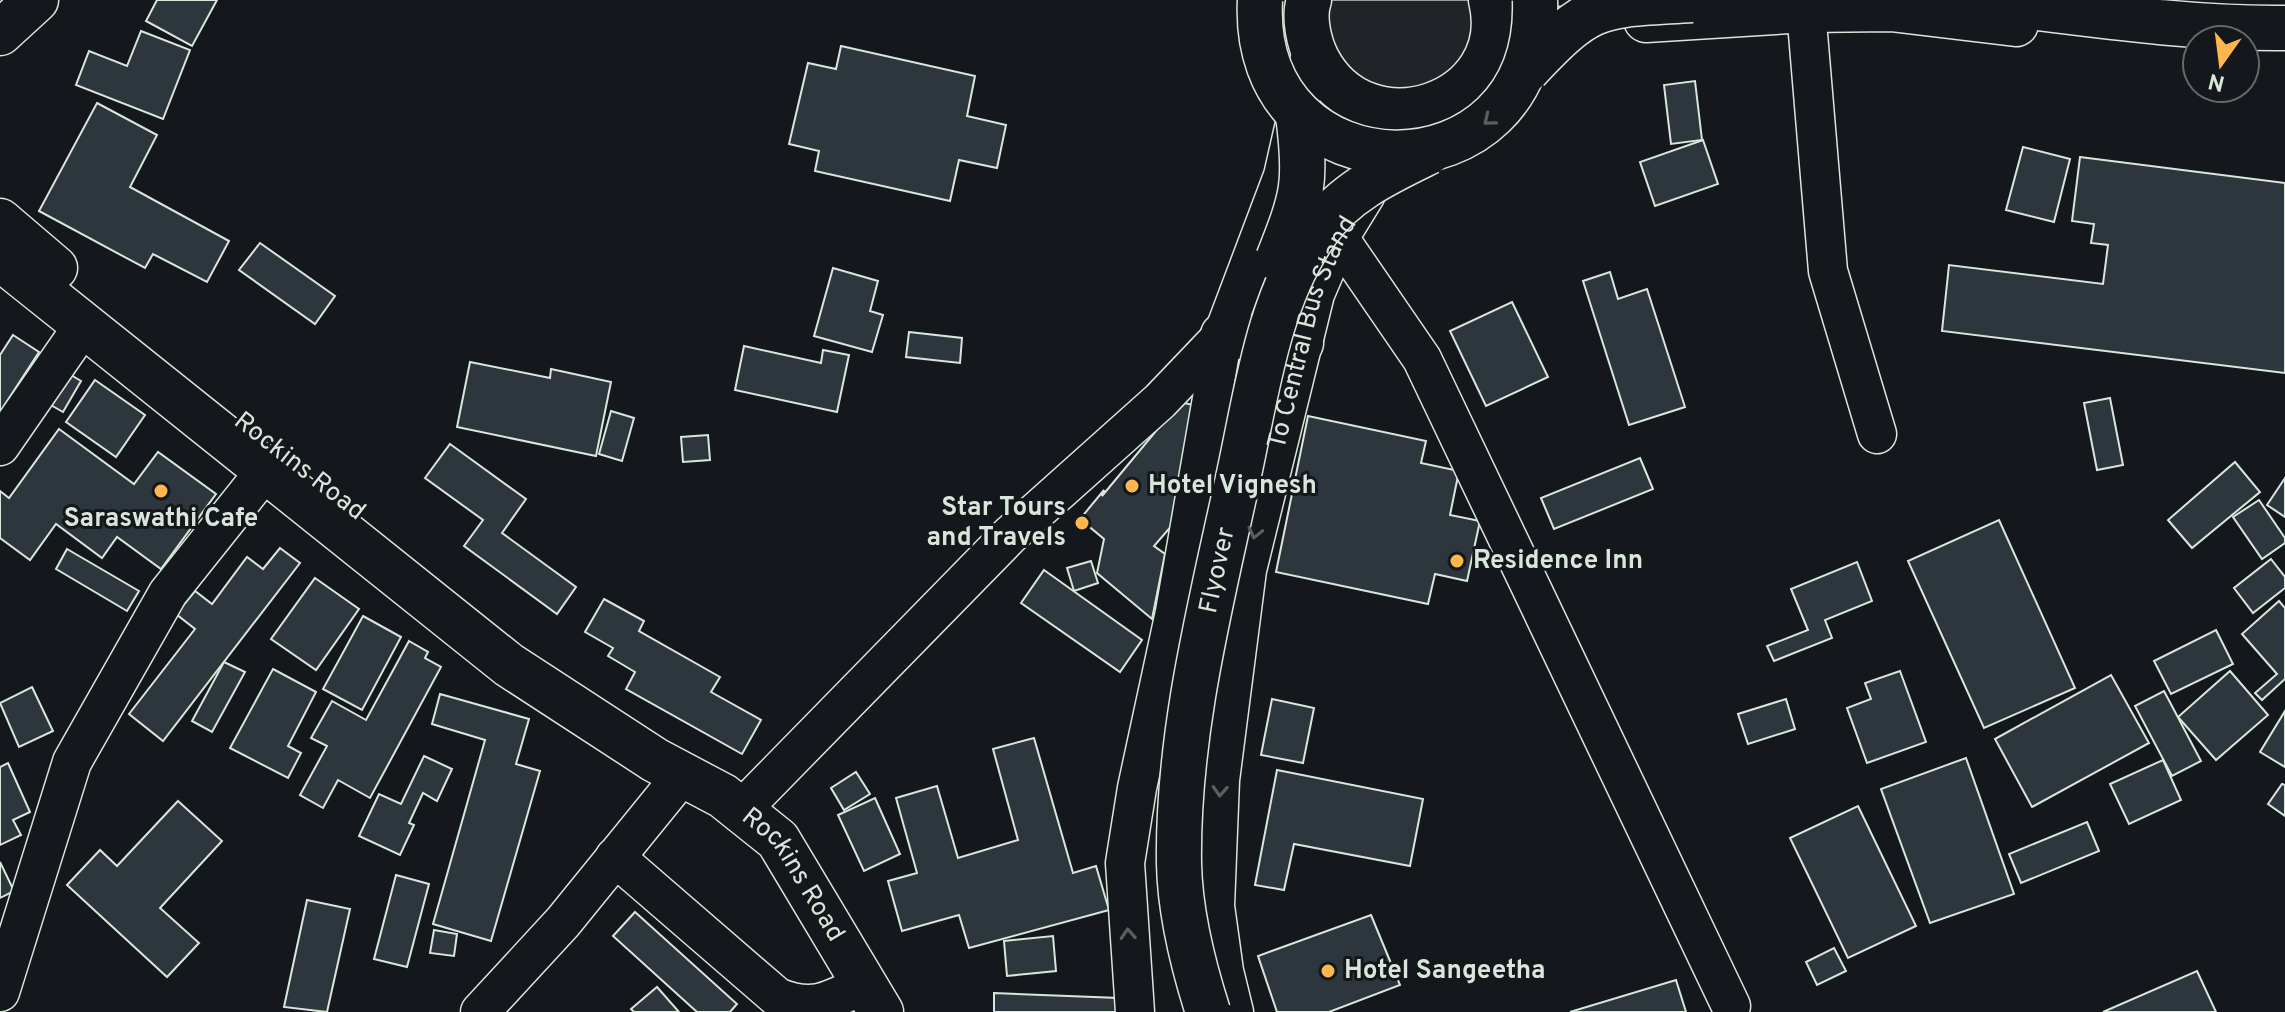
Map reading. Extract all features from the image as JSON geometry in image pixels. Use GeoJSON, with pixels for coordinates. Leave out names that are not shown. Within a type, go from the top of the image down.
{"type":"FeatureCollection","features":[{"type":"Feature","properties":{"kind":"main road"},"geometry":{"type":"LineString","coordinates":[[0,33],[36,0]]}},
{"type":"Feature","properties":{"kind":"main road"},"geometry":{"type":"LineString","coordinates":[[1260,0],[1258,33],[1272,78],[1298,115],[1337,142],[1382,154],[1429,152],[1469,136],[1502,109],[1524,73],[1567,27],[1591,11],[1612,6],[1692,0]]}},
{"type":"Feature","properties":{"kind":"main road"},"geometry":{"type":"LineString","coordinates":[[1448,98],[1482,66],[1493,36],[1491,0]]}},
{"type":"Feature","properties":{"kind":"main road"},"geometry":{"type":"LineString","coordinates":[[1524,73],[1536,32],[1535,0]]}},
{"type":"Feature","properties":{"kind":"main road"},"geometry":{"type":"LineString","coordinates":[[1972,0],[2122,20],[2285,28]]}},
{"type":"Feature","properties":{"kind":"main road"},"geometry":{"type":"LineString","coordinates":[[2126,0],[2198,5],[2285,5]]}},
{"type":"Feature","properties":{"kind":"main road"},"geometry":{"type":"LineString","coordinates":[[1308,14],[1326,76],[1348,96],[1375,109],[1404,113],[1448,98],[1497,62],[1548,31],[1562,28],[1806,10],[1891,9],[2151,42],[2181,43]]}},
{"type":"Feature","properties":{"kind":"main road"},"geometry":{"type":"LineString","coordinates":[[2261,44],[2285,43]]}},
{"type":"Feature","properties":{"kind":"main road","name":"Flyover"},"geometry":{"type":"LineString","coordinates":[[1176,1012],[1166,979],[1155,893],[1155,823],[1177,687],[1220,482],[1242,358],[1301,202],[1305,171],[1298,115]]}},
{"type":"Feature","properties":{"kind":"main road","name":"Flyover"},"geometry":{"type":"LineString","coordinates":[[1208,1012],[1193,967],[1181,889],[1182,783],[1210,611],[1273,323],[1292,272],[1317,230],[1336,209],[1381,176],[1429,152]]}},
{"type":"Feature","properties":{"kind":"main road","name":"Rockins Road"},"geometry":{"type":"LineString","coordinates":[[0,221],[142,343],[536,652],[594,717]]}},
{"type":"Feature","properties":{"kind":"main road","name":"Rockins Road"},"geometry":{"type":"LineString","coordinates":[[0,258],[509,665],[594,717],[655,760],[684,773],[778,840],[872,998]]}},
{"type":"Feature","properties":{"kind":"main road"},"geometry":{"type":"LineString","coordinates":[[1223,335],[1301,343]]}},
{"type":"Feature","properties":{"kind":"street"},"geometry":{"type":"LineString","coordinates":[[1806,10],[1828,271],[1877,434]]}},
{"type":"Feature","properties":{"kind":"street"},"geometry":{"type":"LineString","coordinates":[[1135,1012],[1125,863],[1137,788],[1175,612],[1223,335],[1283,176],[1308,14]]}},
{"type":"Feature","properties":{"kind":"street","name":"To Central Bus Stand"},"geometry":{"type":"LineString","coordinates":[[1234,1012],[1224,971],[1215,906],[1220,780],[1247,570],[1315,294],[1339,238],[1369,189],[1448,98]]}},
{"type":"Feature","properties":{"kind":"street"},"geometry":{"type":"LineString","coordinates":[[1339,238],[1422,359],[1731,1006]]}},
{"type":"Feature","properties":{"kind":"street"},"geometry":{"type":"LineString","coordinates":[[0,446],[83,326]]}},
{"type":"Feature","properties":{"kind":"street"},"geometry":{"type":"LineString","coordinates":[[740,811],[1010,535],[1160,401],[1223,335]]}},
{"type":"Feature","properties":{"kind":"street"},"geometry":{"type":"LineString","coordinates":[[0,992],[72,762],[168,593],[266,470]]}},
{"type":"Feature","properties":{"kind":"street"},"geometry":{"type":"LineString","coordinates":[[480,1012],[563,922],[684,773]]}},
{"type":"Feature","properties":{"kind":"street"},"geometry":{"type":"LineString","coordinates":[[615,857],[777,997],[796,1007],[816,1008],[872,998]]}},
{"type":"Feature","properties":{"kind":"shaded area"},"geometry":{"type":"Polygon","coordinates":[[[1326,0],[1477,0],[1479,22],[1459,71],[1411,94],[1362,84],[1330,48],[1326,0]]]}},
{"type":"Feature","properties":{"kind":"building"},"geometry":{"type":"Polygon","coordinates":[[[157,0],[217,0],[192,46],[146,21],[157,0]]]}},
{"type":"Feature","properties":{"kind":"building"},"geometry":{"type":"Polygon","coordinates":[[[141,31],[190,50],[163,119],[76,85],[89,51],[127,66],[141,31]]]}},
{"type":"Feature","properties":{"kind":"building"},"geometry":{"type":"Polygon","coordinates":[[[841,46],[975,76],[967,116],[1006,125],[997,168],[959,160],[950,201],[815,171],[819,151],[789,144],[808,63],[836,69],[841,46]]]}},
{"type":"Feature","properties":{"kind":"building"},"geometry":{"type":"Polygon","coordinates":[[[1695,81],[1702,140],[1671,144],[1664,85],[1695,81]]]}},
{"type":"Feature","properties":{"kind":"building"},"geometry":{"type":"Polygon","coordinates":[[[97,103],[157,135],[130,187],[229,241],[207,282],[153,254],[145,268],[39,211],[97,103]]]}},
{"type":"Feature","properties":{"kind":"building"},"geometry":{"type":"Polygon","coordinates":[[[1703,140],[1718,184],[1655,206],[1640,162],[1703,140]]]}},
{"type":"Feature","properties":{"kind":"building"},"geometry":{"type":"Polygon","coordinates":[[[2023,147],[2070,159],[2054,222],[2006,210],[2023,147]]]}},
{"type":"Feature","properties":{"kind":"building"},"geometry":{"type":"Polygon","coordinates":[[[2080,157],[2285,183],[2285,373],[1942,331],[1949,265],[2103,284],[2108,245],[2091,243],[2094,224],[2072,221],[2080,157]]]}},
{"type":"Feature","properties":{"kind":"building"},"geometry":{"type":"Polygon","coordinates":[[[260,243],[335,296],[315,324],[239,270],[260,243]]]}},
{"type":"Feature","properties":{"kind":"building"},"geometry":{"type":"Polygon","coordinates":[[[833,268],[878,281],[870,311],[883,315],[872,352],[814,336],[833,268]]]}},
{"type":"Feature","properties":{"kind":"building"},"geometry":{"type":"Polygon","coordinates":[[[1610,272],[1618,299],[1647,289],[1685,407],[1629,425],[1583,281],[1610,272]]]}},
{"type":"Feature","properties":{"kind":"building"},"geometry":{"type":"Polygon","coordinates":[[[1512,302],[1548,377],[1486,406],[1450,331],[1512,302]]]}},
{"type":"Feature","properties":{"kind":"building"},"geometry":{"type":"Polygon","coordinates":[[[909,332],[962,338],[960,363],[906,357],[909,332]]]}},
{"type":"Feature","properties":{"kind":"building"},"geometry":{"type":"Polygon","coordinates":[[[13,335],[39,352],[0,412],[0,355],[13,335]]]}},
{"type":"Feature","properties":{"kind":"building"},"geometry":{"type":"Polygon","coordinates":[[[744,346],[821,363],[823,350],[849,355],[837,412],[735,390],[744,346]]]}},
{"type":"Feature","properties":{"kind":"building"},"geometry":{"type":"Polygon","coordinates":[[[470,362],[550,378],[551,369],[611,382],[596,456],[457,427],[470,362]]]}},
{"type":"Feature","properties":{"kind":"building"},"geometry":{"type":"Polygon","coordinates":[[[61,369],[81,381],[63,412],[42,400],[61,369]]]}},
{"type":"Feature","properties":{"kind":"building"},"geometry":{"type":"Polygon","coordinates":[[[95,380],[145,415],[116,457],[66,422],[95,380]]]}},
{"type":"Feature","properties":{"kind":"building"},"geometry":{"type":"Polygon","coordinates":[[[2110,398],[2123,465],[2097,470],[2084,403],[2110,398]]]}},
{"type":"Feature","properties":{"kind":"building"},"geometry":{"type":"Polygon","coordinates":[[[1180,402],[1197,406],[1174,523],[1154,546],[1165,554],[1152,619],[1097,573],[1104,539],[1080,519],[1180,402]]]}},
{"type":"Feature","properties":{"kind":"building"},"geometry":{"type":"Polygon","coordinates":[[[611,411],[634,418],[622,461],[599,454],[611,411]]]}},
{"type":"Feature","properties":{"kind":"building"},"geometry":{"type":"Polygon","coordinates":[[[1308,416],[1426,441],[1421,463],[1459,471],[1450,515],[1480,521],[1467,581],[1435,574],[1428,604],[1276,572],[1308,416]]]}},
{"type":"Feature","properties":{"kind":"building"},"geometry":{"type":"Polygon","coordinates":[[[59,429],[134,484],[158,452],[216,494],[161,569],[117,537],[102,558],[56,524],[30,560],[0,538],[0,491],[9,498],[59,429]]]}},
{"type":"Feature","properties":{"kind":"building"},"geometry":{"type":"Polygon","coordinates":[[[708,435],[710,460],[683,462],[681,437],[708,435]]]}},
{"type":"Feature","properties":{"kind":"building"},"geometry":{"type":"Polygon","coordinates":[[[450,444],[526,499],[502,533],[576,587],[557,614],[464,546],[483,520],[425,478],[450,444]]]}},
{"type":"Feature","properties":{"kind":"building"},"geometry":{"type":"Polygon","coordinates":[[[1640,458],[1653,489],[1554,529],[1541,498],[1640,458]]]}},
{"type":"Feature","properties":{"kind":"building"},"geometry":{"type":"Polygon","coordinates":[[[2235,462],[2260,492],[2192,548],[2168,520],[2235,462]]]}},
{"type":"Feature","properties":{"kind":"building"},"geometry":{"type":"Polygon","coordinates":[[[2285,478],[2285,517],[2267,505],[2285,478]]]}},
{"type":"Feature","properties":{"kind":"building"},"geometry":{"type":"Polygon","coordinates":[[[2259,500],[2285,538],[2285,543],[2262,559],[2233,517],[2259,500]]]}},
{"type":"Feature","properties":{"kind":"building"},"geometry":{"type":"Polygon","coordinates":[[[1999,520],[2075,688],[1984,728],[1908,561],[1999,520]]]}},
{"type":"Feature","properties":{"kind":"building"},"geometry":{"type":"Polygon","coordinates":[[[280,548],[300,563],[163,741],[129,714],[195,629],[176,614],[195,591],[212,604],[247,557],[263,569],[280,548]]]}},
{"type":"Feature","properties":{"kind":"building"},"geometry":{"type":"Polygon","coordinates":[[[67,549],[139,591],[127,611],[56,569],[67,549]]]}},
{"type":"Feature","properties":{"kind":"building"},"geometry":{"type":"Polygon","coordinates":[[[2271,559],[2285,577],[2285,588],[2253,613],[2234,588],[2271,559]]]}},
{"type":"Feature","properties":{"kind":"building"},"geometry":{"type":"Polygon","coordinates":[[[1091,561],[1098,583],[1074,591],[1067,568],[1091,561]]]}},
{"type":"Feature","properties":{"kind":"building"},"geometry":{"type":"Polygon","coordinates":[[[1857,562],[1872,601],[1825,620],[1832,638],[1774,661],[1767,646],[1808,630],[1791,589],[1857,562]]]}},
{"type":"Feature","properties":{"kind":"building"},"geometry":{"type":"Polygon","coordinates":[[[1044,570],[1142,640],[1120,672],[1021,603],[1044,570]]]}},
{"type":"Feature","properties":{"kind":"building"},"geometry":{"type":"Polygon","coordinates":[[[315,578],[359,609],[316,670],[271,639],[315,578]]]}},
{"type":"Feature","properties":{"kind":"building"},"geometry":{"type":"Polygon","coordinates":[[[604,599],[644,621],[639,631],[720,677],[711,692],[761,720],[742,754],[626,689],[635,672],[608,656],[613,648],[585,632],[604,599]]]}},
{"type":"Feature","properties":{"kind":"building"},"geometry":{"type":"Polygon","coordinates":[[[2279,601],[2285,608],[2285,679],[2262,700],[2255,693],[2277,674],[2242,634],[2279,601]]]}},
{"type":"Feature","properties":{"kind":"building"},"geometry":{"type":"Polygon","coordinates":[[[363,616],[401,637],[362,710],[323,689],[363,616]]]}},
{"type":"Feature","properties":{"kind":"building"},"geometry":{"type":"Polygon","coordinates":[[[2216,630],[2233,664],[2171,694],[2154,661],[2216,630]]]}},
{"type":"Feature","properties":{"kind":"building"},"geometry":{"type":"Polygon","coordinates":[[[409,641],[428,652],[425,658],[441,667],[370,798],[338,780],[323,808],[300,795],[327,746],[311,738],[332,701],[366,720],[409,641]]]}},
{"type":"Feature","properties":{"kind":"building"},"geometry":{"type":"Polygon","coordinates":[[[224,662],[245,672],[212,732],[192,721],[224,662]]]}},
{"type":"Feature","properties":{"kind":"building"},"geometry":{"type":"Polygon","coordinates":[[[273,669],[316,692],[288,746],[301,753],[288,778],[230,748],[273,669]]]}},
{"type":"Feature","properties":{"kind":"building"},"geometry":{"type":"Polygon","coordinates":[[[1900,671],[1926,742],[1867,763],[1847,708],[1871,699],[1865,683],[1900,671]]]}},
{"type":"Feature","properties":{"kind":"building"},"geometry":{"type":"Polygon","coordinates":[[[2230,671],[2268,715],[2216,760],[2178,717],[2230,671]]]}},
{"type":"Feature","properties":{"kind":"building"},"geometry":{"type":"Polygon","coordinates":[[[2111,675],[2149,743],[2032,807],[1995,739],[2111,675]]]}},
{"type":"Feature","properties":{"kind":"building"},"geometry":{"type":"Polygon","coordinates":[[[32,687],[53,731],[19,747],[0,703],[32,687]]]}},
{"type":"Feature","properties":{"kind":"building"},"geometry":{"type":"Polygon","coordinates":[[[2164,691],[2201,761],[2172,776],[2135,706],[2164,691]]]}},
{"type":"Feature","properties":{"kind":"building"},"geometry":{"type":"Polygon","coordinates":[[[440,694],[529,719],[516,764],[540,771],[491,941],[433,924],[485,740],[432,724],[440,694]]]}},
{"type":"Feature","properties":{"kind":"building"},"geometry":{"type":"Polygon","coordinates":[[[1272,699],[1314,708],[1303,763],[1261,755],[1272,699]]]}},
{"type":"Feature","properties":{"kind":"building"},"geometry":{"type":"Polygon","coordinates":[[[1786,699],[1795,729],[1748,744],[1738,714],[1786,699]]]}},
{"type":"Feature","properties":{"kind":"building"},"geometry":{"type":"Polygon","coordinates":[[[2285,711],[2285,767],[2260,752],[2285,711]]]}},
{"type":"Feature","properties":{"kind":"building"},"geometry":{"type":"Polygon","coordinates":[[[1034,738],[1073,873],[1096,866],[1109,910],[969,948],[959,915],[902,931],[888,881],[917,873],[896,798],[937,786],[958,858],[1018,840],[993,749],[1034,738]]]}},
{"type":"Feature","properties":{"kind":"building"},"geometry":{"type":"Polygon","coordinates":[[[424,756],[452,769],[437,801],[423,793],[409,823],[414,825],[400,855],[359,836],[379,794],[401,804],[424,756]]]}},
{"type":"Feature","properties":{"kind":"building"},"geometry":{"type":"Polygon","coordinates":[[[1966,758],[2014,894],[1930,923],[1881,789],[1966,758]]]}},
{"type":"Feature","properties":{"kind":"building"},"geometry":{"type":"Polygon","coordinates":[[[2163,760],[2181,800],[2129,824],[2110,784],[2163,760]]]}},
{"type":"Feature","properties":{"kind":"building"},"geometry":{"type":"Polygon","coordinates":[[[8,763],[30,812],[13,820],[21,835],[0,845],[0,767],[8,763]]]}},
{"type":"Feature","properties":{"kind":"building"},"geometry":{"type":"Polygon","coordinates":[[[1277,770],[1423,799],[1410,866],[1294,844],[1284,890],[1255,885],[1277,770]]]}},
{"type":"Feature","properties":{"kind":"building"},"geometry":{"type":"Polygon","coordinates":[[[856,772],[870,794],[844,810],[831,788],[856,772]]]}},
{"type":"Feature","properties":{"kind":"building"},"geometry":{"type":"Polygon","coordinates":[[[2282,784],[2285,785],[2285,816],[2268,804],[2282,784]]]}},
{"type":"Feature","properties":{"kind":"building"},"geometry":{"type":"Polygon","coordinates":[[[875,798],[900,854],[864,871],[838,815],[875,798]]]}},
{"type":"Feature","properties":{"kind":"building"},"geometry":{"type":"Polygon","coordinates":[[[178,801],[222,841],[160,908],[199,943],[167,977],[67,885],[100,850],[117,866],[178,801]]]}},
{"type":"Feature","properties":{"kind":"building"},"geometry":{"type":"Polygon","coordinates":[[[1858,806],[1916,926],[1848,958],[1790,838],[1858,806]]]}},
{"type":"Feature","properties":{"kind":"building"},"geometry":{"type":"Polygon","coordinates":[[[2087,822],[2099,851],[2021,883],[2009,854],[2087,822]]]}},
{"type":"Feature","properties":{"kind":"building"},"geometry":{"type":"Polygon","coordinates":[[[0,862],[14,891],[0,898],[0,862]]]}},
{"type":"Feature","properties":{"kind":"building"},"geometry":{"type":"Polygon","coordinates":[[[396,875],[429,884],[407,967],[374,959],[396,875]]]}},
{"type":"Feature","properties":{"kind":"building"},"geometry":{"type":"Polygon","coordinates":[[[307,900],[350,909],[327,1012],[284,1007],[307,900]]]}},
{"type":"Feature","properties":{"kind":"building"},"geometry":{"type":"Polygon","coordinates":[[[635,912],[737,1004],[730,1012],[697,1012],[613,936],[635,912]]]}},
{"type":"Feature","properties":{"kind":"building","name":"Hotel Sangeetha"},"geometry":{"type":"Polygon","coordinates":[[[1371,915],[1400,985],[1329,1012],[1277,1012],[1258,956],[1371,915]]]}},
{"type":"Feature","properties":{"kind":"building"},"geometry":{"type":"Polygon","coordinates":[[[434,930],[457,934],[454,956],[430,953],[434,930]]]}},
{"type":"Feature","properties":{"kind":"building"},"geometry":{"type":"Polygon","coordinates":[[[1053,936],[1056,971],[1007,976],[1004,941],[1053,936]]]}},
{"type":"Feature","properties":{"kind":"building"},"geometry":{"type":"Polygon","coordinates":[[[1834,948],[1846,971],[1817,985],[1806,962],[1834,948]]]}},
{"type":"Feature","properties":{"kind":"building"},"geometry":{"type":"Polygon","coordinates":[[[2197,971],[2216,1012],[2103,1012],[2197,971]]]}},
{"type":"Feature","properties":{"kind":"building"},"geometry":{"type":"Polygon","coordinates":[[[1676,980],[1686,1012],[1570,1012],[1676,980]]]}},
{"type":"Feature","properties":{"kind":"building"},"geometry":{"type":"Polygon","coordinates":[[[657,987],[679,1012],[634,1012],[631,1009],[657,987]]]}},
{"type":"Feature","properties":{"kind":"building"},"geometry":{"type":"Polygon","coordinates":[[[994,993],[1119,998],[1118,1012],[994,1012],[994,993]]]}},
{"type":"Feature","properties":{"kind":"place","name":"Hotel Vignesh"},"geometry":{"type":"Point","coordinates":[1132,486]}},
{"type":"Feature","properties":{"kind":"place","name":"Saraswathi Cafe"},"geometry":{"type":"Point","coordinates":[161,491]}},
{"type":"Feature","properties":{"kind":"place","name":"Star Tours and Travels"},"geometry":{"type":"Point","coordinates":[1082,523]}},
{"type":"Feature","properties":{"kind":"place","name":"Residence Inn"},"geometry":{"type":"Point","coordinates":[1457,561]}},
{"type":"Feature","properties":{"kind":"place","name":"Hotel Sangeetha"},"geometry":{"type":"Point","coordinates":[1328,971]}}]}
